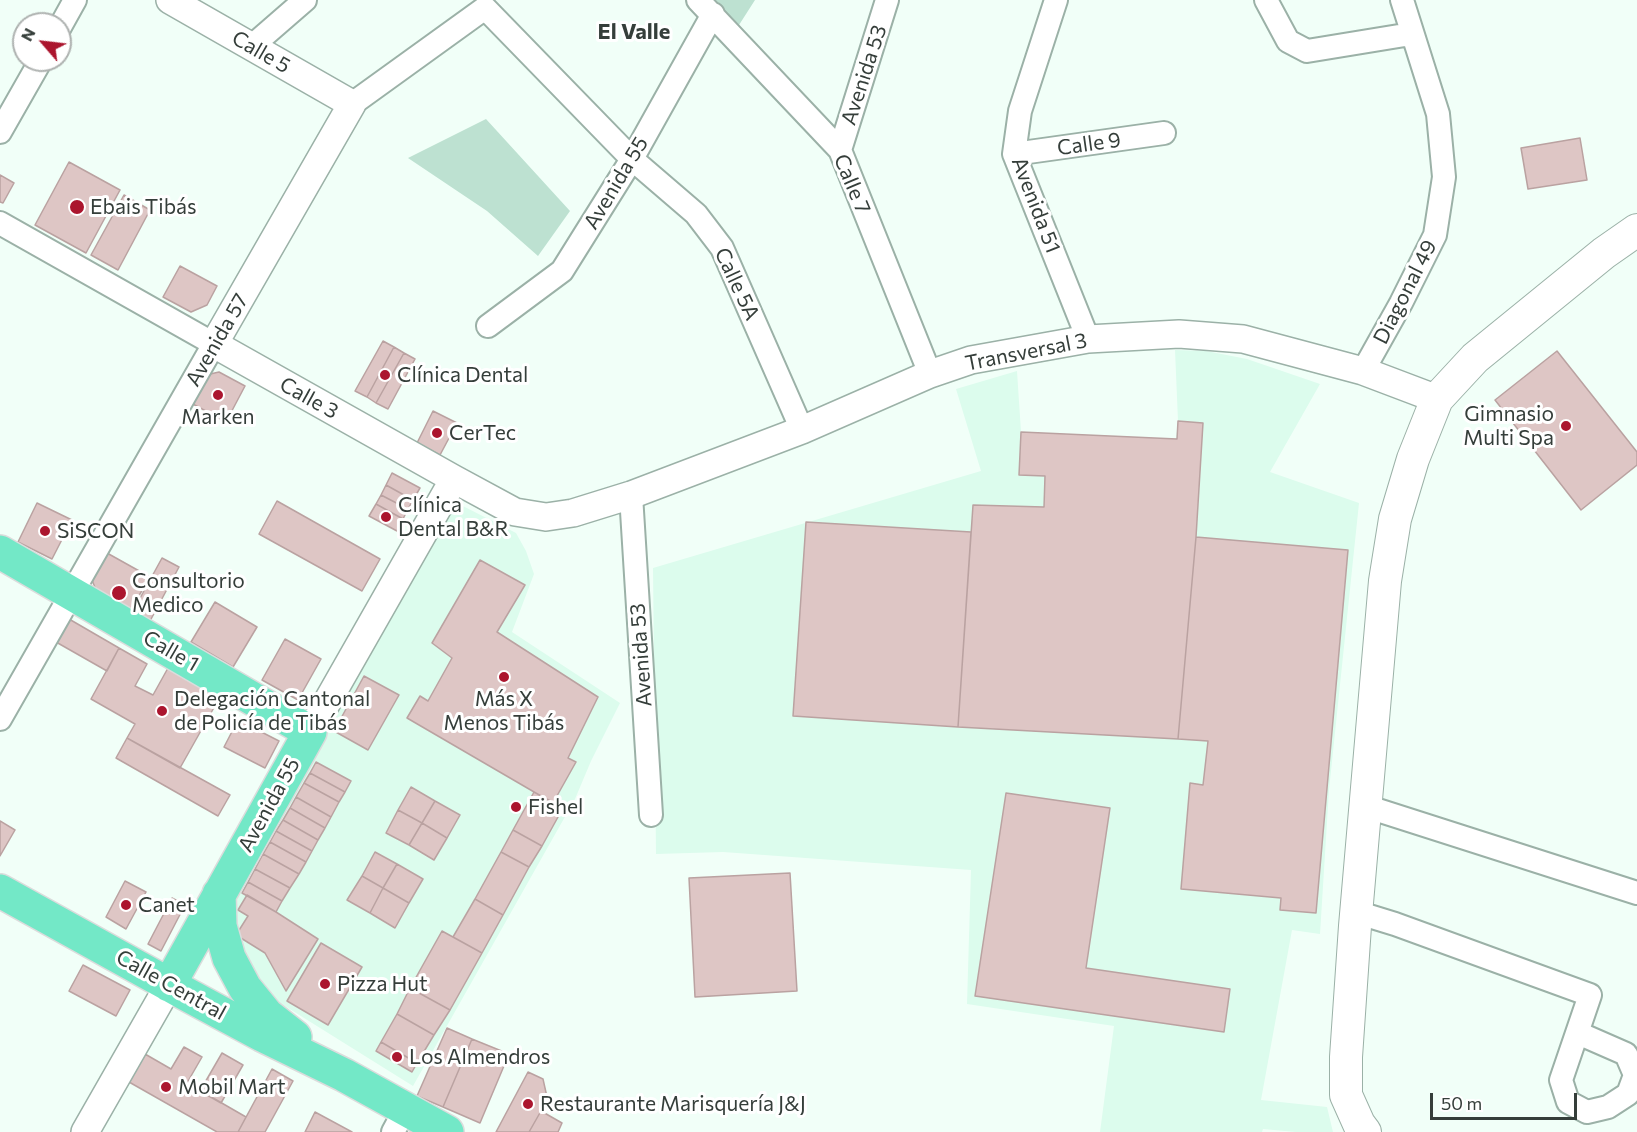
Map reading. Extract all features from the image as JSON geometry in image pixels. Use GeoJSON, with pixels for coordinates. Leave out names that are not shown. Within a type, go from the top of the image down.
{"type":"FeatureCollection","features":[{"type":"Feature","properties":{"kind":"main road"},"geometry":{"type":"LineString","coordinates":[[1365,1132],[1346,1095],[1346,1058],[1356,912],[1385,581],[1395,519],[1413,459],[1437,399],[1475,358],[1604,252],[1637,230]]}},
{"type":"Feature","properties":{"kind":"main road","name":"Calle 1"},"geometry":{"type":"LineString","coordinates":[[0,552],[310,732]]}},
{"type":"Feature","properties":{"kind":"main road","name":"Avenida 55"},"geometry":{"type":"LineString","coordinates":[[169,985],[310,732]]}},
{"type":"Feature","properties":{"kind":"main road","name":"Calle Central"},"geometry":{"type":"LineString","coordinates":[[0,891],[262,1035],[344,1075]]}},
{"type":"Feature","properties":{"kind":"main road","name":"Calle Central"},"geometry":{"type":"LineString","coordinates":[[219,894],[220,926],[229,958],[245,988],[267,1015],[400,1120],[447,1132]]}},
{"type":"Feature","properties":{"kind":"street","name":"Calle 5"},"geometry":{"type":"LineString","coordinates":[[170,0],[352,104]]}},
{"type":"Feature","properties":{"kind":"street"},"geometry":{"type":"LineString","coordinates":[[252,46],[305,0]]}},
{"type":"Feature","properties":{"kind":"street","name":"Avenida 53"},"geometry":{"type":"LineString","coordinates":[[840,150],[887,0]]}},
{"type":"Feature","properties":{"kind":"street","name":"Avenida 51"},"geometry":{"type":"LineString","coordinates":[[1056,0],[1020,111],[1014,154],[1088,339]]}},
{"type":"Feature","properties":{"kind":"street"},"geometry":{"type":"LineString","coordinates":[[1266,0],[1288,41],[1307,51],[1412,34]]}},
{"type":"Feature","properties":{"kind":"street","name":"Diagonal 49"},"geometry":{"type":"LineString","coordinates":[[1363,371],[1435,235],[1444,177],[1438,114],[1402,0]]}},
{"type":"Feature","properties":{"kind":"street","name":"Calle 7"},"geometry":{"type":"LineString","coordinates":[[706,7],[840,150],[930,375]]}},
{"type":"Feature","properties":{"kind":"street","name":"Avenida 55"},"geometry":{"type":"LineString","coordinates":[[488,326],[562,271],[632,159],[706,7]]}},
{"type":"Feature","properties":{"kind":"street","name":"Calle 5A"},"geometry":{"type":"LineString","coordinates":[[485,8],[632,159],[696,214],[722,248],[802,430]]}},
{"type":"Feature","properties":{"kind":"street","name":"Avenida 57"},"geometry":{"type":"LineString","coordinates":[[0,719],[352,104],[485,8]]}},
{"type":"Feature","properties":{"kind":"street"},"geometry":{"type":"LineString","coordinates":[[0,132],[34,72]]}},
{"type":"Feature","properties":{"kind":"street","name":"Calle 9"},"geometry":{"type":"LineString","coordinates":[[1014,154],[1164,133]]}},
{"type":"Feature","properties":{"kind":"street","name":"Calle 3"},"geometry":{"type":"LineString","coordinates":[[0,223],[515,512],[546,517],[573,513],[631,495]]}},
{"type":"Feature","properties":{"kind":"street","name":"Transversal 3"},"geometry":{"type":"LineString","coordinates":[[631,495],[802,430],[930,375],[971,360],[1088,339],[1179,334],[1243,339],[1363,371],[1437,399]]}},
{"type":"Feature","properties":{"kind":"street","name":"Avenida 55"},"geometry":{"type":"LineString","coordinates":[[310,732],[454,479]]}},
{"type":"Feature","properties":{"kind":"street","name":"Avenida 53"},"geometry":{"type":"LineString","coordinates":[[631,495],[651,814]]}},
{"type":"Feature","properties":{"kind":"street"},"geometry":{"type":"LineString","coordinates":[[1365,806],[1637,893]]}},
{"type":"Feature","properties":{"kind":"street"},"geometry":{"type":"LineString","coordinates":[[1356,912],[1590,995],[1578,1033]]}},
{"type":"Feature","properties":{"kind":"street","name":"Avenida 55"},"geometry":{"type":"LineString","coordinates":[[85,1132],[169,985]]}},
{"type":"Feature","properties":{"kind":"shaded area"},"geometry":{"type":"Polygon","coordinates":[[[713,0],[755,0],[739,25],[713,0]]]}},
{"type":"Feature","properties":{"kind":"shaded area"},"geometry":{"type":"Polygon","coordinates":[[[486,119],[570,211],[538,256],[487,211],[408,158],[486,119]]]}},
{"type":"Feature","properties":{"kind":"shaded area"},"geometry":{"type":"Polygon","coordinates":[[[1175,350],[1206,351],[1247,359],[1320,384],[1270,472],[1359,503],[1329,790],[1320,934],[1292,930],[1261,1100],[1327,1107],[1333,1132],[1263,1129],[1262,1132],[1100,1132],[1114,1026],[967,1004],[971,870],[723,852],[656,854],[653,568],[981,471],[956,389],[1017,371],[1021,432],[1176,439],[1178,421],[1175,350]]]}},
{"type":"Feature","properties":{"kind":"shaded area"},"geometry":{"type":"Polygon","coordinates":[[[455,502],[516,533],[526,551],[534,574],[512,632],[620,703],[575,799],[413,1086],[264,993],[232,938],[233,894],[455,502]]]}},
{"type":"Feature","properties":{"kind":"building"},"geometry":{"type":"Polygon","coordinates":[[[1580,138],[1587,180],[1528,189],[1521,148],[1580,138]]]}},
{"type":"Feature","properties":{"kind":"building","name":"Ebais Tibás"},"geometry":{"type":"Polygon","coordinates":[[[69,162],[120,190],[86,253],[35,225],[69,162]]]}},
{"type":"Feature","properties":{"kind":"building"},"geometry":{"type":"Polygon","coordinates":[[[0,175],[14,183],[3,203],[0,202],[0,175]]]}},
{"type":"Feature","properties":{"kind":"building"},"geometry":{"type":"Polygon","coordinates":[[[124,195],[150,210],[118,270],[91,255],[124,195]]]}},
{"type":"Feature","properties":{"kind":"building"},"geometry":{"type":"Polygon","coordinates":[[[180,266],[217,286],[207,305],[191,312],[163,297],[180,266]]]}},
{"type":"Feature","properties":{"kind":"building"},"geometry":{"type":"Polygon","coordinates":[[[383,341],[394,347],[367,397],[355,391],[383,341]]]}},
{"type":"Feature","properties":{"kind":"building","name":"Clínica Dental"},"geometry":{"type":"Polygon","coordinates":[[[394,347],[404,353],[376,403],[367,397],[394,347]]]}},
{"type":"Feature","properties":{"kind":"building","name":"Gimnasio Multi Spa"},"geometry":{"type":"Polygon","coordinates":[[[1557,351],[1637,452],[1637,465],[1581,510],[1495,400],[1557,351]]]}},
{"type":"Feature","properties":{"kind":"building"},"geometry":{"type":"Polygon","coordinates":[[[404,353],[415,359],[388,409],[376,403],[404,353]]]}},
{"type":"Feature","properties":{"kind":"building","name":"Marken"},"geometry":{"type":"Polygon","coordinates":[[[219,372],[245,386],[226,422],[191,403],[206,375],[219,372]]]}},
{"type":"Feature","properties":{"kind":"building","name":"CerTec"},"geometry":{"type":"Polygon","coordinates":[[[433,411],[457,423],[440,455],[417,443],[433,411]]]}},
{"type":"Feature","properties":{"kind":"building"},"geometry":{"type":"Polygon","coordinates":[[[1178,421],[1203,423],[1196,537],[1178,739],[958,727],[973,505],[1044,507],[1045,476],[1019,475],[1021,432],[1177,439],[1178,421]]]}},
{"type":"Feature","properties":{"kind":"building"},"geometry":{"type":"Polygon","coordinates":[[[392,473],[420,488],[413,500],[386,485],[392,473]]]}},
{"type":"Feature","properties":{"kind":"building"},"geometry":{"type":"Polygon","coordinates":[[[386,485],[413,500],[408,509],[381,495],[386,485]]]}},
{"type":"Feature","properties":{"kind":"building"},"geometry":{"type":"Polygon","coordinates":[[[381,495],[408,509],[403,519],[376,504],[381,495]]]}},
{"type":"Feature","properties":{"kind":"building"},"geometry":{"type":"Polygon","coordinates":[[[277,501],[380,559],[362,591],[259,534],[277,501]]]}},
{"type":"Feature","properties":{"kind":"building","name":"SiSCON"},"geometry":{"type":"Polygon","coordinates":[[[37,503],[72,520],[52,559],[18,542],[37,503]]]}},
{"type":"Feature","properties":{"kind":"building","name":"Clínica Dental B&R"},"geometry":{"type":"Polygon","coordinates":[[[376,504],[403,519],[397,531],[369,516],[376,504]]]}},
{"type":"Feature","properties":{"kind":"building"},"geometry":{"type":"Polygon","coordinates":[[[806,522],[971,532],[958,727],[793,716],[806,522]]]}},
{"type":"Feature","properties":{"kind":"building"},"geometry":{"type":"Polygon","coordinates":[[[1196,537],[1348,550],[1316,913],[1280,910],[1281,898],[1181,889],[1190,783],[1203,785],[1208,741],[1178,739],[1196,537]]]}},
{"type":"Feature","properties":{"kind":"building"},"geometry":{"type":"Polygon","coordinates":[[[107,553],[150,577],[131,609],[96,590],[92,580],[107,553]]]}},
{"type":"Feature","properties":{"kind":"building"},"geometry":{"type":"Polygon","coordinates":[[[162,558],[179,567],[150,621],[133,611],[162,558]]]}},
{"type":"Feature","properties":{"kind":"building","name":"Más X Menos Tibás"},"geometry":{"type":"Polygon","coordinates":[[[480,560],[525,585],[497,632],[598,697],[568,758],[576,762],[553,803],[407,718],[420,696],[428,701],[452,658],[432,643],[480,560]]]}},
{"type":"Feature","properties":{"kind":"building"},"geometry":{"type":"Polygon","coordinates":[[[215,602],[257,627],[233,667],[191,642],[215,602]]]}},
{"type":"Feature","properties":{"kind":"building"},"geometry":{"type":"Polygon","coordinates":[[[69,619],[119,648],[107,671],[56,642],[69,619]]]}},
{"type":"Feature","properties":{"kind":"building"},"geometry":{"type":"Polygon","coordinates":[[[285,639],[321,659],[298,700],[262,680],[285,639]]]}},
{"type":"Feature","properties":{"kind":"building","name":"Delegación Cantonal de Policía de Tibás"},"geometry":{"type":"Polygon","coordinates":[[[119,648],[147,664],[135,686],[153,695],[173,659],[225,688],[180,768],[127,738],[135,724],[91,699],[119,648]]]}},
{"type":"Feature","properties":{"kind":"building"},"geometry":{"type":"Polygon","coordinates":[[[364,676],[399,695],[368,750],[334,731],[364,676]]]}},
{"type":"Feature","properties":{"kind":"building"},"geometry":{"type":"Polygon","coordinates":[[[238,720],[279,741],[265,768],[224,747],[238,720]]]}},
{"type":"Feature","properties":{"kind":"building"},"geometry":{"type":"Polygon","coordinates":[[[127,738],[230,795],[218,816],[116,758],[127,738]]]}},
{"type":"Feature","properties":{"kind":"building"},"geometry":{"type":"Polygon","coordinates":[[[316,762],[351,781],[345,792],[310,773],[316,762]]]}},
{"type":"Feature","properties":{"kind":"building"},"geometry":{"type":"Polygon","coordinates":[[[310,773],[345,792],[339,802],[304,783],[310,773]]]}},
{"type":"Feature","properties":{"kind":"building"},"geometry":{"type":"Polygon","coordinates":[[[304,783],[339,802],[331,817],[296,797],[304,783]]]}},
{"type":"Feature","properties":{"kind":"building"},"geometry":{"type":"Polygon","coordinates":[[[411,787],[435,801],[422,823],[398,810],[411,787]]]}},
{"type":"Feature","properties":{"kind":"building"},"geometry":{"type":"Polygon","coordinates":[[[534,792],[563,808],[542,846],[513,830],[534,792]]]}},
{"type":"Feature","properties":{"kind":"building"},"geometry":{"type":"Polygon","coordinates":[[[1006,793],[1110,808],[1086,968],[1230,989],[1224,1032],[975,996],[1006,793]]]}},
{"type":"Feature","properties":{"kind":"building"},"geometry":{"type":"Polygon","coordinates":[[[296,797],[331,817],[325,828],[290,808],[296,797]]]}},
{"type":"Feature","properties":{"kind":"building"},"geometry":{"type":"Polygon","coordinates":[[[435,801],[460,815],[447,838],[422,823],[435,801]]]}},
{"type":"Feature","properties":{"kind":"building"},"geometry":{"type":"Polygon","coordinates":[[[290,808],[325,828],[318,840],[283,820],[290,808]]]}},
{"type":"Feature","properties":{"kind":"building"},"geometry":{"type":"Polygon","coordinates":[[[398,810],[422,823],[409,845],[386,833],[398,810]]]}},
{"type":"Feature","properties":{"kind":"building"},"geometry":{"type":"Polygon","coordinates":[[[283,820],[318,840],[312,851],[276,831],[283,820]]]}},
{"type":"Feature","properties":{"kind":"building"},"geometry":{"type":"Polygon","coordinates":[[[0,821],[15,830],[0,856],[0,821]]]}},
{"type":"Feature","properties":{"kind":"building"},"geometry":{"type":"Polygon","coordinates":[[[422,823],[447,838],[434,860],[409,845],[422,823]]]}},
{"type":"Feature","properties":{"kind":"building"},"geometry":{"type":"Polygon","coordinates":[[[513,830],[542,846],[529,867],[501,852],[513,830]]]}},
{"type":"Feature","properties":{"kind":"building"},"geometry":{"type":"Polygon","coordinates":[[[276,831],[312,851],[306,862],[270,842],[276,831]]]}},
{"type":"Feature","properties":{"kind":"building"},"geometry":{"type":"Polygon","coordinates":[[[270,842],[306,862],[299,874],[263,854],[270,842]]]}},
{"type":"Feature","properties":{"kind":"building"},"geometry":{"type":"Polygon","coordinates":[[[375,852],[397,864],[383,888],[362,876],[375,852]]]}},
{"type":"Feature","properties":{"kind":"building"},"geometry":{"type":"Polygon","coordinates":[[[501,852],[529,867],[503,915],[475,899],[501,852]]]}},
{"type":"Feature","properties":{"kind":"building"},"geometry":{"type":"Polygon","coordinates":[[[263,854],[299,874],[290,888],[255,869],[263,854]]]}},
{"type":"Feature","properties":{"kind":"building"},"geometry":{"type":"Polygon","coordinates":[[[397,864],[423,879],[409,903],[383,888],[397,864]]]}},
{"type":"Feature","properties":{"kind":"building"},"geometry":{"type":"Polygon","coordinates":[[[255,869],[290,888],[282,901],[248,882],[255,869]]]}},
{"type":"Feature","properties":{"kind":"building"},"geometry":{"type":"Polygon","coordinates":[[[790,873],[797,991],[695,997],[689,878],[790,873]]]}},
{"type":"Feature","properties":{"kind":"building"},"geometry":{"type":"Polygon","coordinates":[[[362,876],[383,888],[370,913],[347,900],[362,876]]]}},
{"type":"Feature","properties":{"kind":"building","name":"Canet"},"geometry":{"type":"Polygon","coordinates":[[[125,881],[146,892],[126,929],[106,917],[125,881]]]}},
{"type":"Feature","properties":{"kind":"building"},"geometry":{"type":"Polygon","coordinates":[[[248,882],[282,901],[276,912],[242,893],[248,882]]]}},
{"type":"Feature","properties":{"kind":"building"},"geometry":{"type":"Polygon","coordinates":[[[383,888],[409,903],[395,928],[370,913],[383,888]]]}},
{"type":"Feature","properties":{"kind":"building"},"geometry":{"type":"Polygon","coordinates":[[[247,895],[318,939],[286,991],[265,953],[236,935],[248,916],[238,910],[247,895]]]}},
{"type":"Feature","properties":{"kind":"building"},"geometry":{"type":"Polygon","coordinates":[[[172,898],[185,905],[161,951],[148,944],[172,898]]]}},
{"type":"Feature","properties":{"kind":"building"},"geometry":{"type":"Polygon","coordinates":[[[475,899],[503,915],[482,953],[453,937],[475,899]]]}},
{"type":"Feature","properties":{"kind":"building"},"geometry":{"type":"Polygon","coordinates":[[[442,931],[482,953],[450,1010],[410,988],[442,931]]]}},
{"type":"Feature","properties":{"kind":"building","name":"Pizza Hut"},"geometry":{"type":"Polygon","coordinates":[[[321,943],[362,967],[328,1025],[287,1001],[321,943]]]}},
{"type":"Feature","properties":{"kind":"building"},"geometry":{"type":"Polygon","coordinates":[[[83,965],[130,990],[116,1016],[69,991],[83,965]]]}},
{"type":"Feature","properties":{"kind":"building"},"geometry":{"type":"Polygon","coordinates":[[[410,988],[450,1010],[434,1035],[397,1014],[410,988]]]}},
{"type":"Feature","properties":{"kind":"building"},"geometry":{"type":"Polygon","coordinates":[[[397,1014],[434,1035],[417,1063],[381,1042],[397,1014]]]}},
{"type":"Feature","properties":{"kind":"building"},"geometry":{"type":"Polygon","coordinates":[[[447,1028],[472,1039],[443,1107],[417,1096],[447,1028]]]}},
{"type":"Feature","properties":{"kind":"building"},"geometry":{"type":"Polygon","coordinates":[[[472,1039],[509,1054],[480,1123],[443,1107],[472,1039]]]}},
{"type":"Feature","properties":{"kind":"building","name":"Los Almendros"},"geometry":{"type":"Polygon","coordinates":[[[381,1042],[417,1063],[412,1072],[376,1051],[381,1042]]]}},
{"type":"Feature","properties":{"kind":"building","name":"Mobil Mart"},"geometry":{"type":"Polygon","coordinates":[[[184,1047],[202,1057],[187,1083],[246,1117],[238,1132],[217,1132],[129,1082],[145,1054],[171,1069],[184,1047]]]}},
{"type":"Feature","properties":{"kind":"building"},"geometry":{"type":"Polygon","coordinates":[[[222,1053],[243,1065],[221,1103],[200,1091],[222,1053]]]}},
{"type":"Feature","properties":{"kind":"building"},"geometry":{"type":"Polygon","coordinates":[[[272,1069],[293,1081],[265,1132],[238,1132],[272,1069]]]}},
{"type":"Feature","properties":{"kind":"building","name":"Restaurante Marisquería J&J"},"geometry":{"type":"Polygon","coordinates":[[[528,1072],[543,1079],[547,1097],[541,1111],[529,1132],[496,1132],[528,1072]]]}},
{"type":"Feature","properties":{"kind":"building"},"geometry":{"type":"Polygon","coordinates":[[[541,1111],[562,1123],[558,1132],[529,1132],[541,1111]]]}},
{"type":"Feature","properties":{"kind":"building"},"geometry":{"type":"Polygon","coordinates":[[[315,1112],[352,1132],[305,1132],[315,1112]]]}},
{"type":"Feature","properties":{"kind":"place","name":"Ebais Tibás"},"geometry":{"type":"Point","coordinates":[77,207]}},
{"type":"Feature","properties":{"kind":"place","name":"Clínica Dental"},"geometry":{"type":"Point","coordinates":[385,375]}},
{"type":"Feature","properties":{"kind":"place","name":"Marken"},"geometry":{"type":"Point","coordinates":[218,395]}},
{"type":"Feature","properties":{"kind":"place","name":"Gimnasio Multi Spa"},"geometry":{"type":"Point","coordinates":[1566,426]}},
{"type":"Feature","properties":{"kind":"place","name":"CerTec"},"geometry":{"type":"Point","coordinates":[437,433]}},
{"type":"Feature","properties":{"kind":"place","name":"Clínica Dental B&R"},"geometry":{"type":"Point","coordinates":[386,517]}},
{"type":"Feature","properties":{"kind":"place","name":"SiSCON"},"geometry":{"type":"Point","coordinates":[45,531]}},
{"type":"Feature","properties":{"kind":"place","name":"Consultorio Medico"},"geometry":{"type":"Point","coordinates":[119,593]}},
{"type":"Feature","properties":{"kind":"place","name":"Más X Menos Tibás"},"geometry":{"type":"Point","coordinates":[504,677]}},
{"type":"Feature","properties":{"kind":"place","name":"Delegación Cantonal de Policía de Tibás"},"geometry":{"type":"Point","coordinates":[162,711]}},
{"type":"Feature","properties":{"kind":"place","name":"Fishel"},"geometry":{"type":"Point","coordinates":[516,807]}},
{"type":"Feature","properties":{"kind":"place","name":"Canet"},"geometry":{"type":"Point","coordinates":[126,905]}},
{"type":"Feature","properties":{"kind":"place","name":"Pizza Hut"},"geometry":{"type":"Point","coordinates":[325,984]}},
{"type":"Feature","properties":{"kind":"place","name":"Los Almendros"},"geometry":{"type":"Point","coordinates":[397,1057]}},
{"type":"Feature","properties":{"kind":"place","name":"Mobil Mart"},"geometry":{"type":"Point","coordinates":[166,1087]}},
{"type":"Feature","properties":{"kind":"place","name":"Restaurante Marisquería J&J"},"geometry":{"type":"Point","coordinates":[528,1104]}},
{"type":"Feature","properties":{"kind":"district","name":"El Valle"},"geometry":{"type":"Point","coordinates":[634,32]}}]}
